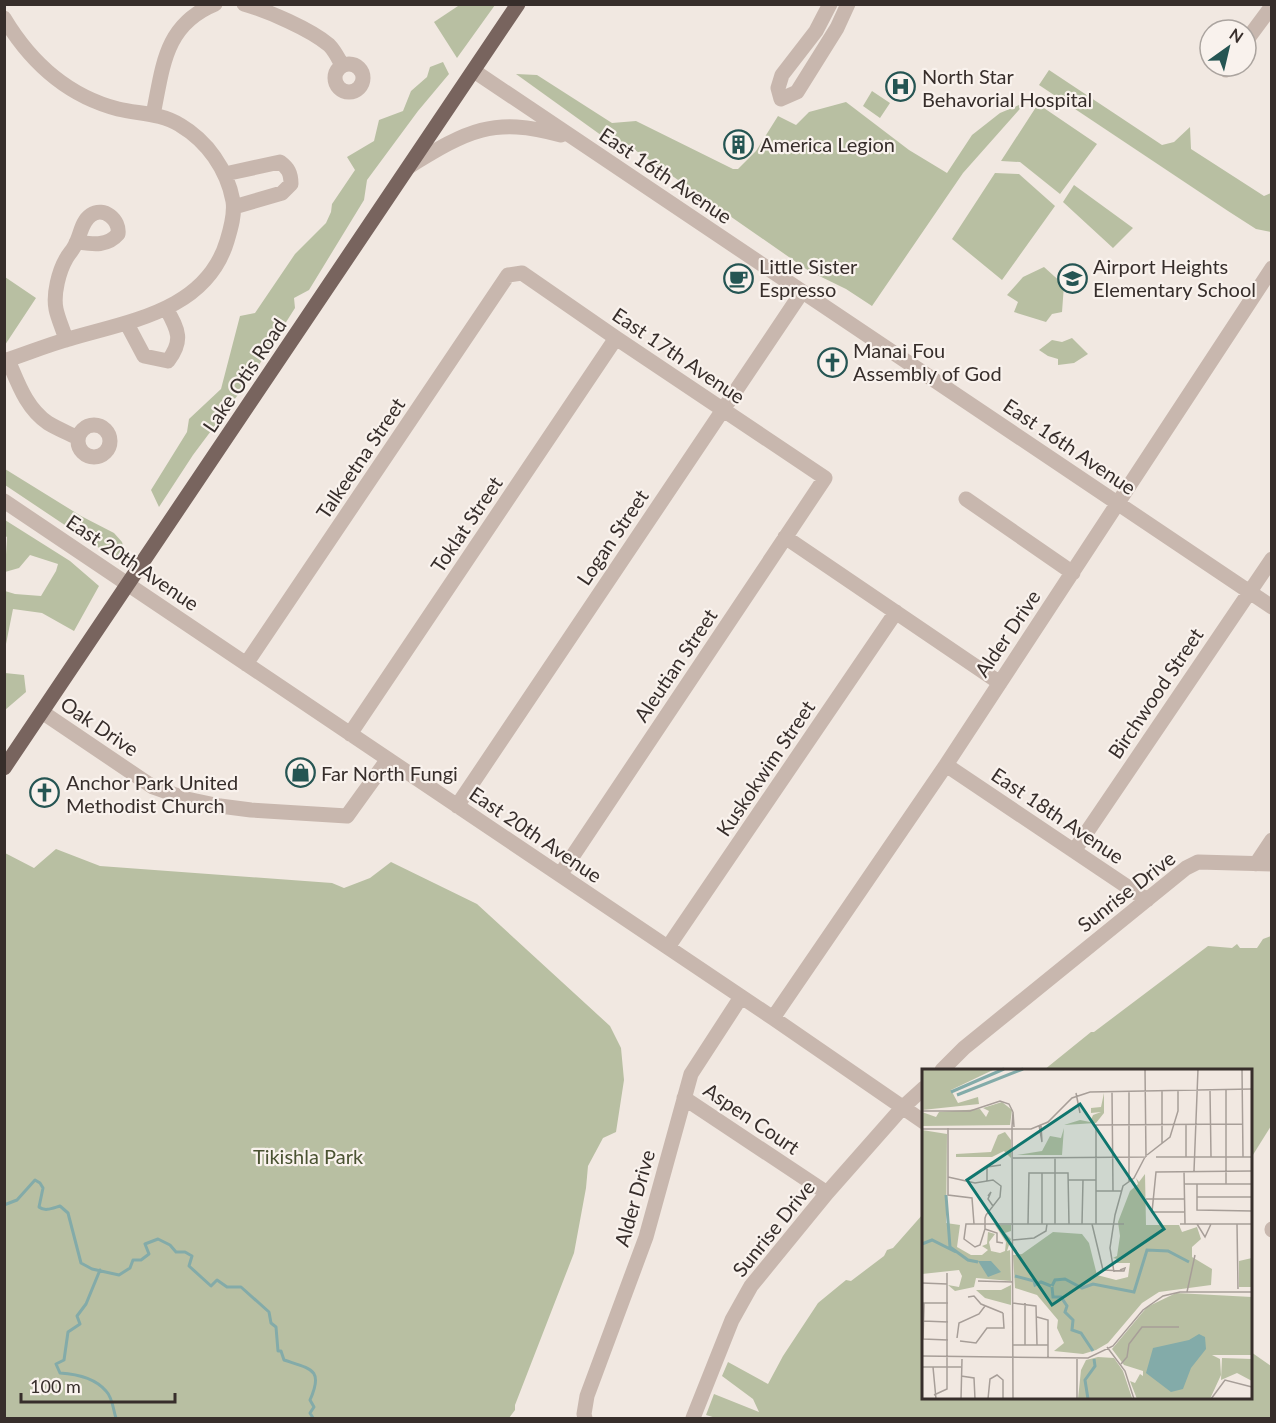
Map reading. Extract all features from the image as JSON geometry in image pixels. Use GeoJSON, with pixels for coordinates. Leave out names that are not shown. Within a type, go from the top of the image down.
{"type":"FeatureCollection","features":[{"type":"Feature","properties":{"kind":"main road","name":"Lake Otis Road"},"geometry":{"type":"LineString","coordinates":[[4,768],[518,4]]}},
{"type":"Feature","properties":{"kind":"street"},"geometry":{"type":"LineString","coordinates":[[153,115],[171,40],[186,22],[201,10],[215,4]]}},
{"type":"Feature","properties":{"kind":"street"},"geometry":{"type":"LineString","coordinates":[[244,4],[309,33],[329,46],[336,53],[342,65]]}},
{"type":"Feature","properties":{"kind":"street"},"geometry":{"type":"LineString","coordinates":[[830,4],[816,31],[782,75],[778,88],[781,99],[797,92],[837,28],[849,4]]}},
{"type":"Feature","properties":{"kind":"street"},"geometry":{"type":"LineString","coordinates":[[1260,20],[1267,4]]}},
{"type":"Feature","properties":{"kind":"street"},"geometry":{"type":"LineString","coordinates":[[1258,23],[1272,6]]}},
{"type":"Feature","properties":{"kind":"street"},"geometry":{"type":"LineString","coordinates":[[4,18],[31,57],[67,87],[93,102],[178,123],[196,136],[209,149],[225,174],[234,207],[224,250],[214,270],[191,293],[166,309],[128,324],[66,340],[6,360],[25,399],[35,412],[48,423],[78,438]]}},
{"type":"Feature","properties":{"kind":"street","name":"East 16th Avenue"},"geometry":{"type":"LineString","coordinates":[[474,71],[1272,607]]}},
{"type":"Feature","properties":{"kind":"street","name":"East 16th Avenue"},"geometry":{"type":"LineString","coordinates":[[410,166],[470,132],[494,127],[538,128],[576,139]]}},
{"type":"Feature","properties":{"kind":"street"},"geometry":{"type":"LineString","coordinates":[[225,174],[279,162],[287,167],[291,175],[291,183],[282,193],[234,207]]}},
{"type":"Feature","properties":{"kind":"street"},"geometry":{"type":"LineString","coordinates":[[66,340],[55,307],[58,282],[65,260],[77,242]]}},
{"type":"Feature","properties":{"kind":"street","name":"Alder Drive"},"geometry":{"type":"LineString","coordinates":[[773,1018],[946,765],[1272,268]]}},
{"type":"Feature","properties":{"kind":"street","name":"East 17th Avenue"},"geometry":{"type":"LineString","coordinates":[[508,275],[522,273],[825,478]]}},
{"type":"Feature","properties":{"kind":"street","name":"Talkeetna Street"},"geometry":{"type":"LineString","coordinates":[[246,664],[508,275]]}},
{"type":"Feature","properties":{"kind":"street","name":"Logan Street"},"geometry":{"type":"LineString","coordinates":[[457,806],[802,292]]}},
{"type":"Feature","properties":{"kind":"street"},"geometry":{"type":"LineString","coordinates":[[128,324],[144,356],[168,361],[178,348],[177,328],[166,309]]}},
{"type":"Feature","properties":{"kind":"street","name":"Toklat Street"},"geometry":{"type":"LineString","coordinates":[[350,734],[616,338]]}},
{"type":"Feature","properties":{"kind":"street","name":"Aleutian Street"},"geometry":{"type":"LineString","coordinates":[[560,875],[825,478]]}},
{"type":"Feature","properties":{"kind":"street"},"geometry":{"type":"LineString","coordinates":[[966,499],[1073,573]]}},
{"type":"Feature","properties":{"kind":"street","name":"East 20th Avenue"},"geometry":{"type":"LineString","coordinates":[[4,501],[668,947],[922,1121]]}},
{"type":"Feature","properties":{"kind":"street"},"geometry":{"type":"LineString","coordinates":[[785,537],[1000,682]]}},
{"type":"Feature","properties":{"kind":"street","name":"Birchwood Street"},"geometry":{"type":"LineString","coordinates":[[1074,851],[1272,559]]}},
{"type":"Feature","properties":{"kind":"street","name":"Kuskokwim Street"},"geometry":{"type":"LineString","coordinates":[[668,947],[896,612]]}},
{"type":"Feature","properties":{"kind":"street","name":"Oak Drive"},"geometry":{"type":"LineString","coordinates":[[42,712],[153,787],[187,799],[220,806],[347,816],[388,759]]}},
{"type":"Feature","properties":{"kind":"street","name":"East 18th Avenue"},"geometry":{"type":"LineString","coordinates":[[946,765],[1148,900]]}},
{"type":"Feature","properties":{"kind":"street"},"geometry":{"type":"LineString","coordinates":[[1264,864],[1272,840]]}},
{"type":"Feature","properties":{"kind":"street","name":"Sunrise Drive"},"geometry":{"type":"LineString","coordinates":[[944,1069],[964,1048],[1186,868],[1198,862],[1264,864]]}},
{"type":"Feature","properties":{"kind":"street","name":"Alder Drive"},"geometry":{"type":"LineString","coordinates":[[585,1419],[587,1396],[646,1237],[691,1074],[741,997]]}},
{"type":"Feature","properties":{"kind":"street","name":"Sunrise Drive"},"geometry":{"type":"LineString","coordinates":[[693,1419],[732,1320],[751,1287],[827,1193],[902,1108],[922,1090]]}},
{"type":"Feature","properties":{"kind":"street","name":"Aspen Court"},"geometry":{"type":"LineString","coordinates":[[684,1098],[827,1193]]}},
{"type":"Feature","properties":{"kind":"green space"},"geometry":{"type":"Polygon","coordinates":[[[461,4],[495,5],[457,58],[434,22],[461,4]]]}},
{"type":"Feature","properties":{"kind":"green space"},"geometry":{"type":"Polygon","coordinates":[[[443,62],[449,74],[418,111],[367,180],[364,200],[309,290],[294,298],[295,308],[252,376],[193,455],[159,507],[151,490],[187,432],[189,419],[221,389],[240,316],[255,313],[295,254],[326,223],[332,204],[355,170],[347,157],[374,141],[379,120],[403,111],[411,91],[427,77],[430,67],[443,62]]]}},
{"type":"Feature","properties":{"kind":"green space"},"geometry":{"type":"Polygon","coordinates":[[[1049,70],[1162,145],[1174,142],[1190,127],[1191,149],[1264,196],[1271,193],[1271,232],[1256,229],[1039,85],[1049,70]]]}},
{"type":"Feature","properties":{"kind":"green space"},"geometry":{"type":"Polygon","coordinates":[[[516,74],[537,75],[612,123],[636,121],[733,169],[738,169],[756,151],[778,116],[796,125],[809,112],[846,102],[909,150],[947,173],[972,135],[1000,113],[1026,102],[963,173],[872,306],[846,289],[809,271],[635,150],[605,138],[516,74]]]}},
{"type":"Feature","properties":{"kind":"green space"},"geometry":{"type":"Polygon","coordinates":[[[872,91],[890,103],[880,118],[863,106],[872,91]]]}},
{"type":"Feature","properties":{"kind":"green space"},"geometry":{"type":"Polygon","coordinates":[[[1038,104],[1097,144],[1060,194],[1020,162],[1001,161],[1038,104]]]}},
{"type":"Feature","properties":{"kind":"green space"},"geometry":{"type":"Polygon","coordinates":[[[995,173],[1019,174],[1055,206],[1002,280],[952,239],[995,173]]]}},
{"type":"Feature","properties":{"kind":"green space"},"geometry":{"type":"Polygon","coordinates":[[[1074,185],[1133,228],[1113,248],[1063,202],[1074,185]]]}},
{"type":"Feature","properties":{"kind":"green space"},"geometry":{"type":"Polygon","coordinates":[[[1044,267],[1064,285],[1062,312],[1052,314],[1046,322],[1014,312],[1018,302],[1007,295],[1023,277],[1044,267]]]}},
{"type":"Feature","properties":{"kind":"green space"},"geometry":{"type":"Polygon","coordinates":[[[5,277],[36,298],[5,345],[5,277]]]}},
{"type":"Feature","properties":{"kind":"green space"},"geometry":{"type":"Polygon","coordinates":[[[1072,338],[1088,354],[1074,363],[1058,365],[1058,359],[1039,350],[1052,340],[1062,342],[1072,338]]]}},
{"type":"Feature","properties":{"kind":"green space"},"geometry":{"type":"Polygon","coordinates":[[[5,469],[81,516],[114,533],[122,542],[125,552],[117,560],[5,485],[5,469]]]}},
{"type":"Feature","properties":{"kind":"green space"},"geometry":{"type":"Polygon","coordinates":[[[5,520],[70,561],[99,586],[74,631],[42,613],[13,609],[5,649],[5,591],[41,596],[58,564],[30,555],[19,568],[5,572],[7,537],[5,536],[5,520]]]}},
{"type":"Feature","properties":{"kind":"green space"},"geometry":{"type":"Polygon","coordinates":[[[5,673],[24,675],[26,692],[5,710],[5,673]]]}},
{"type":"Feature","properties":{"kind":"green space","name":"Tikishla Park"},"geometry":{"type":"Polygon","coordinates":[[[56,849],[100,866],[332,883],[344,888],[370,878],[391,862],[477,904],[610,1026],[621,1048],[624,1080],[616,1132],[603,1138],[588,1166],[574,1253],[515,1410],[509,1418],[5,1418],[5,853],[34,868],[56,849]]]}},
{"type":"Feature","properties":{"kind":"green space"},"geometry":{"type":"Polygon","coordinates":[[[1271,936],[1271,1126],[1252,1156],[1252,1069],[1045,1069],[1091,1032],[1208,946],[1232,948],[1237,944],[1240,948],[1257,948],[1263,939],[1271,936]]]}},
{"type":"Feature","properties":{"kind":"green space"},"geometry":{"type":"Polygon","coordinates":[[[922,1215],[922,1399],[1252,1399],[1252,1353],[1271,1366],[1271,1418],[716,1418],[706,1415],[714,1394],[759,1412],[753,1399],[722,1376],[728,1362],[768,1384],[783,1356],[818,1303],[846,1280],[851,1281],[884,1256],[887,1250],[893,1248],[922,1215]]]}},
{"type":"Feature","properties":{"kind":"waterway"},"geometry":{"type":"LineString","coordinates":[[4,1205],[17,1200],[35,1180],[43,1188],[39,1207],[52,1209],[60,1206],[68,1213],[81,1263],[92,1269],[119,1275],[130,1268],[133,1260],[141,1260],[149,1254],[145,1244],[158,1239],[170,1245],[176,1252],[185,1252],[192,1256],[189,1266],[211,1286],[217,1280],[227,1287],[241,1287],[269,1312],[271,1323],[276,1327],[278,1351],[281,1351],[284,1360],[308,1368],[315,1376],[316,1382],[310,1400],[314,1407],[310,1413],[313,1418]]}},
{"type":"Feature","properties":{"kind":"waterway"},"geometry":{"type":"LineString","coordinates":[[100,1270],[86,1304],[77,1316],[80,1324],[68,1332],[64,1360],[56,1364],[60,1373],[85,1378],[102,1387],[110,1397],[116,1418]]}},
{"type":"Feature","properties":{"kind":"place","name":"North Star Behavorial Hospital"},"geometry":{"type":"Point","coordinates":[901,87]}},
{"type":"Feature","properties":{"kind":"place","name":"America Legion"},"geometry":{"type":"Point","coordinates":[739,144]}},
{"type":"Feature","properties":{"kind":"place","name":"Little Sister Espresso"},"geometry":{"type":"Point","coordinates":[738,278]}},
{"type":"Feature","properties":{"kind":"place","name":"Airport Heights Elementary School"},"geometry":{"type":"Point","coordinates":[1072,278]}},
{"type":"Feature","properties":{"kind":"place","name":"Manai Fou Assembly of God"},"geometry":{"type":"Point","coordinates":[832,362]}},
{"type":"Feature","properties":{"kind":"place","name":"Far North Fungi"},"geometry":{"type":"Point","coordinates":[300,773]}},
{"type":"Feature","properties":{"kind":"place","name":"Anchor Park United Methodist Church"},"geometry":{"type":"Point","coordinates":[45,793]}}]}
